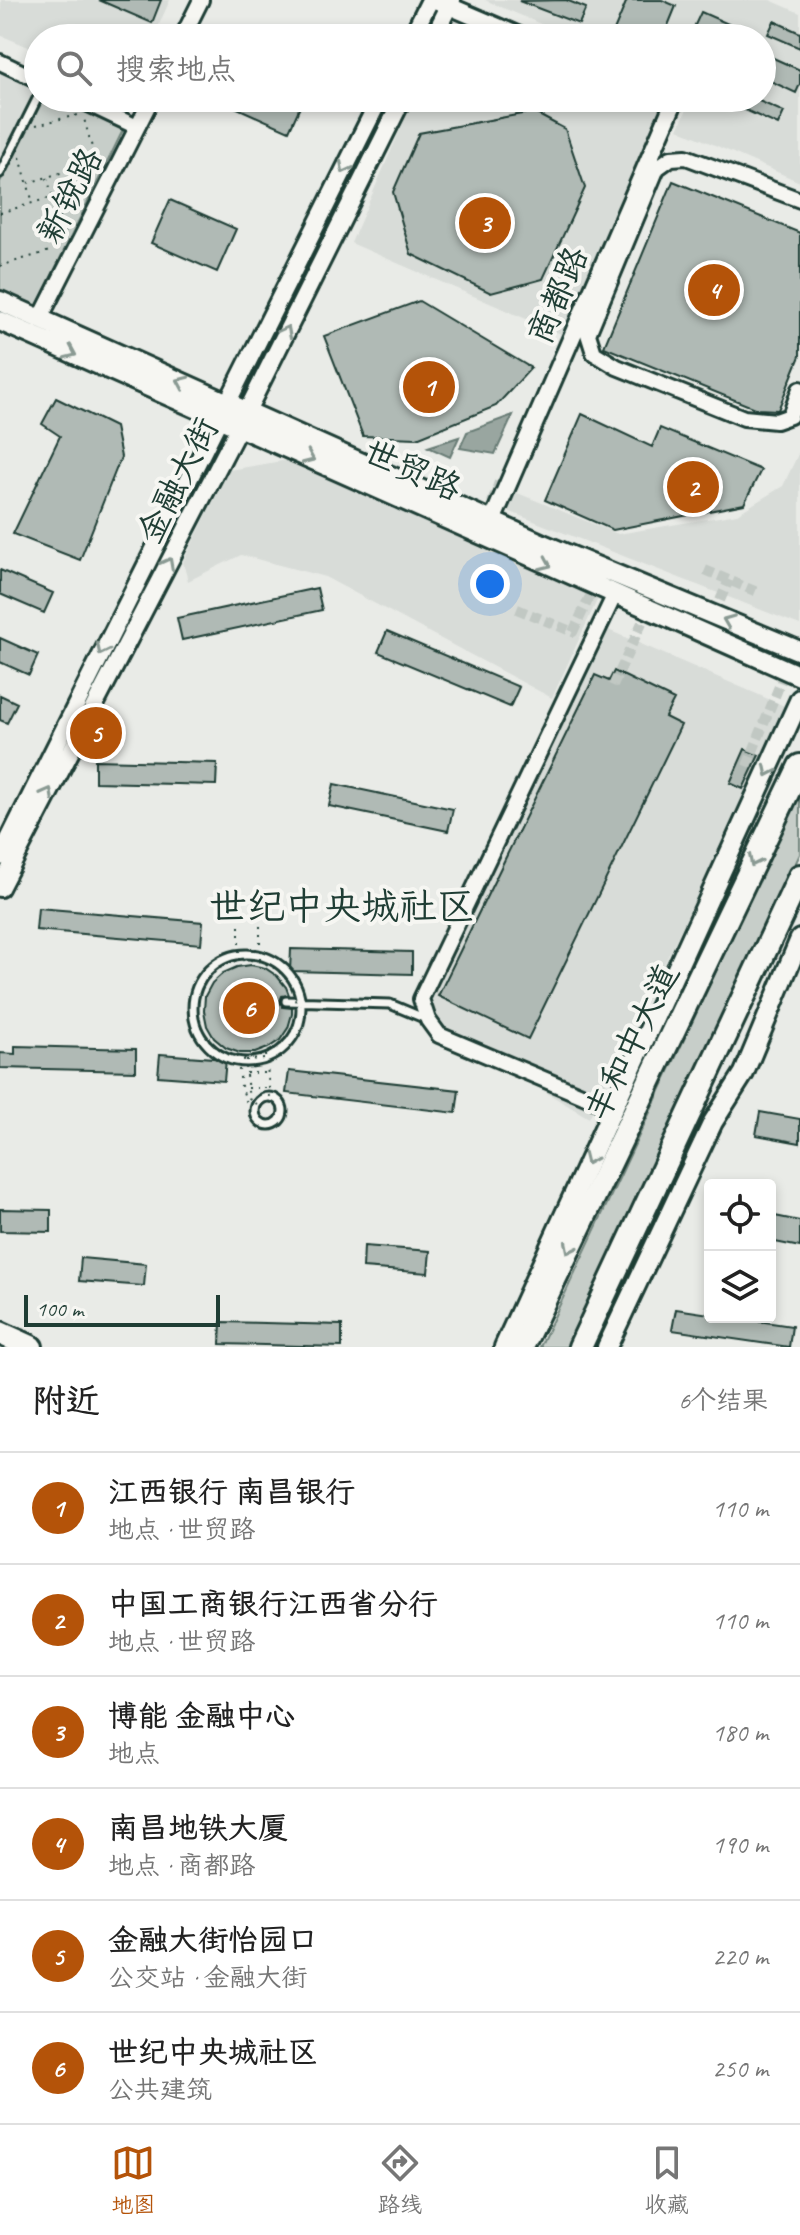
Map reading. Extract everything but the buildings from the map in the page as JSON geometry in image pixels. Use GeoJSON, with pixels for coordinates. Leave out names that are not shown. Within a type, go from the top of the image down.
{"type":"FeatureCollection","features":[{"type":"Feature","properties":{"kind":"main road","name":"世贸路"},"geometry":{"type":"LineString","coordinates":[[0,301],[222,410]]}},
{"type":"Feature","properties":{"kind":"main road","name":"世贸路"},"geometry":{"type":"LineString","coordinates":[[0,321],[492,521],[800,651]]}},
{"type":"Feature","properties":{"kind":"main road","name":"世贸路"},"geometry":{"type":"LineString","coordinates":[[243,419],[615,594],[800,676]]}},
{"type":"Feature","properties":{"kind":"main road"},"geometry":{"type":"LineString","coordinates":[[504,1347],[800,699]]}},
{"type":"Feature","properties":{"kind":"main road","name":"丰和中大道"},"geometry":{"type":"LineString","coordinates":[[522,1347],[800,766]]}},
{"type":"Feature","properties":{"kind":"main road"},"geometry":{"type":"LineString","coordinates":[[580,1347],[800,876]]}},
{"type":"Feature","properties":{"kind":"main road"},"geometry":{"type":"LineString","coordinates":[[607,1347],[713,1122],[744,1073],[800,939]]}},
{"type":"Feature","properties":{"kind":"main road"},"geometry":{"type":"LineString","coordinates":[[0,1333],[31,1347]]}},
{"type":"Feature","properties":{"kind":"street"},"geometry":{"type":"LineString","coordinates":[[189,24],[201,0]]}},
{"type":"Feature","properties":{"kind":"street"},"geometry":{"type":"LineString","coordinates":[[422,24],[441,1]]}},
{"type":"Feature","properties":{"kind":"street"},"geometry":{"type":"LineString","coordinates":[[436,24],[441,1]]}},
{"type":"Feature","properties":{"kind":"street"},"geometry":{"type":"LineString","coordinates":[[441,1],[493,24]]}},
{"type":"Feature","properties":{"kind":"street"},"geometry":{"type":"LineString","coordinates":[[0,62],[24,73]]}},
{"type":"Feature","properties":{"kind":"street"},"geometry":{"type":"LineString","coordinates":[[105,112],[137,127]]}},
{"type":"Feature","properties":{"kind":"street","name":"新锐路"},"geometry":{"type":"LineString","coordinates":[[40,319],[145,112]]}},
{"type":"Feature","properties":{"kind":"street","name":"金融大街"},"geometry":{"type":"LineString","coordinates":[[0,857],[373,112]]}},
{"type":"Feature","properties":{"kind":"street","name":"金融大街"},"geometry":{"type":"LineString","coordinates":[[0,888],[243,419],[396,112]]}},
{"type":"Feature","properties":{"kind":"street","name":"商都路"},"geometry":{"type":"LineString","coordinates":[[492,521],[670,112]]}},
{"type":"Feature","properties":{"kind":"street"},"geometry":{"type":"LineString","coordinates":[[800,200],[686,157],[671,158],[657,168],[588,334],[594,353],[617,367],[744,418],[776,421],[790,416],[800,389]]}},
{"type":"Feature","properties":{"kind":"street"},"geometry":{"type":"LineString","coordinates":[[612,1108],[439,1035],[428,1020],[421,999],[615,594]]}},
{"type":"Feature","properties":{"kind":"lane"},"geometry":{"type":"LineString","coordinates":[[0,173],[31,112]]}},
{"type":"Feature","properties":{"kind":"lane"},"geometry":{"type":"LineString","coordinates":[[241,954],[258,955],[274,960],[292,978],[302,1002],[301,1020],[294,1037],[281,1051],[264,1060],[242,1059],[228,1059],[212,1050],[200,1035],[194,1018],[193,1000],[199,982],[224,959],[241,954]]}},
{"type":"Feature","properties":{"kind":"lane"},"geometry":{"type":"LineString","coordinates":[[286,1001],[390,1004],[428,1020]]}},
{"type":"Feature","properties":{"kind":"lane"},"geometry":{"type":"LineString","coordinates":[[264,1098],[270,1098],[277,1100],[282,1108],[278,1121],[270,1125],[261,1123],[256,1116],[256,1107],[264,1098]]}},
{"type":"Feature","properties":{"kind":"path"},"geometry":{"type":"LineString","coordinates":[[23,128],[92,112]]}},
{"type":"Feature","properties":{"kind":"path"},"geometry":{"type":"LineString","coordinates":[[28,183],[96,162],[82,114]]}},
{"type":"Feature","properties":{"kind":"path"},"geometry":{"type":"LineString","coordinates":[[16,144],[33,203]]}},
{"type":"Feature","properties":{"kind":"path"},"geometry":{"type":"LineString","coordinates":[[47,177],[65,235]]}},
{"type":"Feature","properties":{"kind":"path"},"geometry":{"type":"LineString","coordinates":[[0,213],[53,197]]}},
{"type":"Feature","properties":{"kind":"path"},"geometry":{"type":"LineString","coordinates":[[0,266],[53,250]]}},
{"type":"Feature","properties":{"kind":"path"},"geometry":{"type":"LineString","coordinates":[[238,961],[239,923]]}},
{"type":"Feature","properties":{"kind":"path"},"geometry":{"type":"LineString","coordinates":[[260,923],[260,962]]}},
{"type":"Feature","properties":{"kind":"path"},"geometry":{"type":"LineString","coordinates":[[239,949],[260,949]]}},
{"type":"Feature","properties":{"kind":"path"},"geometry":{"type":"LineString","coordinates":[[242,1059],[265,1054],[286,1038],[294,1024],[296,1008],[294,993],[286,979],[274,968],[260,962],[238,961],[214,973],[204,985],[199,1001],[199,1017],[204,1032],[214,1045],[228,1054],[242,1059],[266,1059]]}},
{"type":"Feature","properties":{"kind":"path"},"geometry":{"type":"LineString","coordinates":[[265,1054],[270,1098]]}},
{"type":"Feature","properties":{"kind":"path"},"geometry":{"type":"LineString","coordinates":[[242,1059],[249,1099],[256,1107]]}},
{"type":"Feature","properties":{"kind":"path"},"geometry":{"type":"LineString","coordinates":[[242,1059],[241,1086],[248,1106],[256,1107]]}},
{"type":"Feature","properties":{"kind":"path"},"geometry":{"type":"LineString","coordinates":[[246,1073],[268,1073]]}},
{"type":"Feature","properties":{"kind":"path"},"geometry":{"type":"LineString","coordinates":[[248,1088],[270,1088]]}},
{"type":"Feature","properties":{"kind":"shaded area"},"geometry":{"type":"Polygon","coordinates":[[[1,0],[170,0],[159,24],[24,24],[24,45],[0,35],[1,0]]]}},
{"type":"Feature","properties":{"kind":"shaded area"},"geometry":{"type":"Polygon","coordinates":[[[485,0],[770,0],[800,13],[800,182],[678,129],[686,112],[776,112],[776,24],[541,24],[485,0]]]}},
{"type":"Feature","properties":{"kind":"shaded area"},"geometry":{"type":"Polygon","coordinates":[[[450,15],[471,24],[446,24],[450,15]]]}},
{"type":"Feature","properties":{"kind":"shaded area"},"geometry":{"type":"Polygon","coordinates":[[[0,70],[24,81],[24,112],[0,166],[0,70]]]}},
{"type":"Feature","properties":{"kind":"shaded area"},"geometry":{"type":"Polygon","coordinates":[[[34,112],[96,112],[125,126],[36,308],[0,290],[0,182],[34,112]]]}},
{"type":"Feature","properties":{"kind":"shaded area"},"geometry":{"type":"Polygon","coordinates":[[[408,112],[658,112],[561,334],[351,243],[408,112]]]}},
{"type":"Feature","properties":{"kind":"shaded area"},"geometry":{"type":"Polygon","coordinates":[[[513,415],[495,454],[460,448],[467,432],[513,415]]]}},
{"type":"Feature","properties":{"kind":"shaded area"},"geometry":{"type":"Polygon","coordinates":[[[459,437],[450,457],[428,447],[459,437]]]}},
{"type":"Feature","properties":{"kind":"shaded area"},"geometry":{"type":"Polygon","coordinates":[[[800,450],[800,625],[508,511],[515,492],[618,534],[737,514],[783,486],[800,450]]]}},
{"type":"Feature","properties":{"kind":"shaded area"},"geometry":{"type":"Polygon","coordinates":[[[288,460],[599,596],[552,698],[325,577],[241,555],[188,581],[183,562],[229,470],[288,460]]]}},
{"type":"Feature","properties":{"kind":"shaded area"},"geometry":{"type":"Polygon","coordinates":[[[606,629],[789,708],[589,1118],[443,1031],[425,998],[606,629]]]}},
{"type":"Feature","properties":{"kind":"shaded area"},"geometry":{"type":"Polygon","coordinates":[[[800,792],[800,854],[567,1347],[540,1347],[800,792]]]}},
{"type":"Feature","properties":{"kind":"tunnel"},"geometry":{"type":"LineString","coordinates":[[492,503],[499,482]]}},
{"type":"Feature","properties":{"kind":"tunnel"},"geometry":{"type":"LineString","coordinates":[[705,570],[757,592]]}},
{"type":"Feature","properties":{"kind":"tunnel"},"geometry":{"type":"LineString","coordinates":[[708,628],[729,580]]}},
{"type":"Feature","properties":{"kind":"tunnel"},"geometry":{"type":"LineString","coordinates":[[517,609],[573,632],[597,581]]}},
{"type":"Feature","properties":{"kind":"tunnel"},"geometry":{"type":"LineString","coordinates":[[613,686],[650,605]]}},
{"type":"Feature","properties":{"kind":"tunnel"},"geometry":{"type":"LineString","coordinates":[[747,766],[786,669]]}},
{"type":"Feature","properties":{"kind":"place","name":"博能 金融中心"},"geometry":{"type":"Point","coordinates":[485,223]}},
{"type":"Feature","properties":{"kind":"place","name":"南昌地铁大厦"},"geometry":{"type":"Point","coordinates":[714,290]}},
{"type":"Feature","properties":{"kind":"place","name":"江西银行 南昌银行"},"geometry":{"type":"Point","coordinates":[429,387]}},
{"type":"Feature","properties":{"kind":"place","name":"中国工商银行江西省分行"},"geometry":{"type":"Point","coordinates":[693,487]}},
{"type":"Feature","properties":{"kind":"place","name":"金融大街怡园口"},"geometry":{"type":"Point","coordinates":[96,733]}},
{"type":"Feature","properties":{"kind":"place","name":"世纪中央城社区"},"geometry":{"type":"Point","coordinates":[249,1008]}},
{"type":"Feature","properties":{"kind":"district","name":"世纪中央城社区"},"geometry":{"type":"Point","coordinates":[342,906]}}]}
